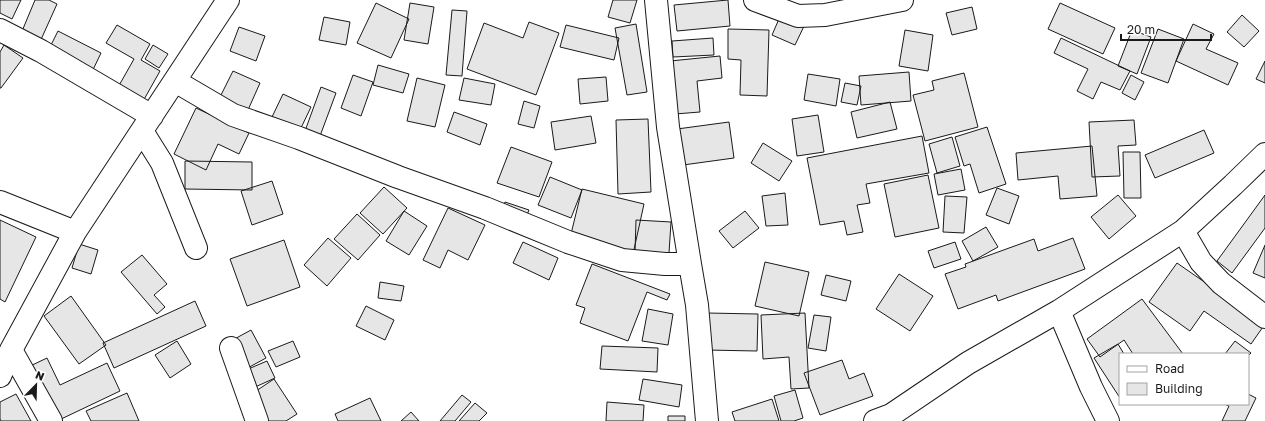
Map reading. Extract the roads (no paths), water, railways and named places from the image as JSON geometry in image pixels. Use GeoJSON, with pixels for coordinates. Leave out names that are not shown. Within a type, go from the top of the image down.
{"type":"FeatureCollection","features":[{"type":"Feature","properties":{"kind":"street"},"geometry":{"type":"LineString","coordinates":[[0,376],[11,350],[75,232],[228,0]]}},
{"type":"Feature","properties":{"kind":"street"},"geometry":{"type":"LineString","coordinates":[[656,0],[668,128],[698,305],[707,421]]}},
{"type":"Feature","properties":{"kind":"street"},"geometry":{"type":"LineString","coordinates":[[755,0],[798,16],[825,14],[891,1]]}},
{"type":"Feature","properties":{"kind":"street"},"geometry":{"type":"LineString","coordinates":[[0,30],[41,51],[147,123],[196,248]]}},
{"type":"Feature","properties":{"kind":"street"},"geometry":{"type":"LineString","coordinates":[[175,81],[233,115],[299,138],[398,177],[485,208],[568,242],[622,260],[665,264],[690,264]]}},
{"type":"Feature","properties":{"kind":"street"},"geometry":{"type":"LineString","coordinates":[[886,419],[968,363],[1059,311],[1183,232],[1265,154]]}},
{"type":"Feature","properties":{"kind":"street"},"geometry":{"type":"LineString","coordinates":[[0,202],[75,232]]}},
{"type":"Feature","properties":{"kind":"street"},"geometry":{"type":"LineString","coordinates":[[1183,232],[1206,268],[1221,283],[1265,317]]}},
{"type":"Feature","properties":{"kind":"street"},"geometry":{"type":"LineString","coordinates":[[1059,311],[1091,387],[1108,421]]}},
{"type":"Feature","properties":{"kind":"street"},"geometry":{"type":"LineString","coordinates":[[231,348],[257,421]]}},
{"type":"Feature","properties":{"kind":"street"},"geometry":{"type":"LineString","coordinates":[[11,350],[51,421]]}}]}
